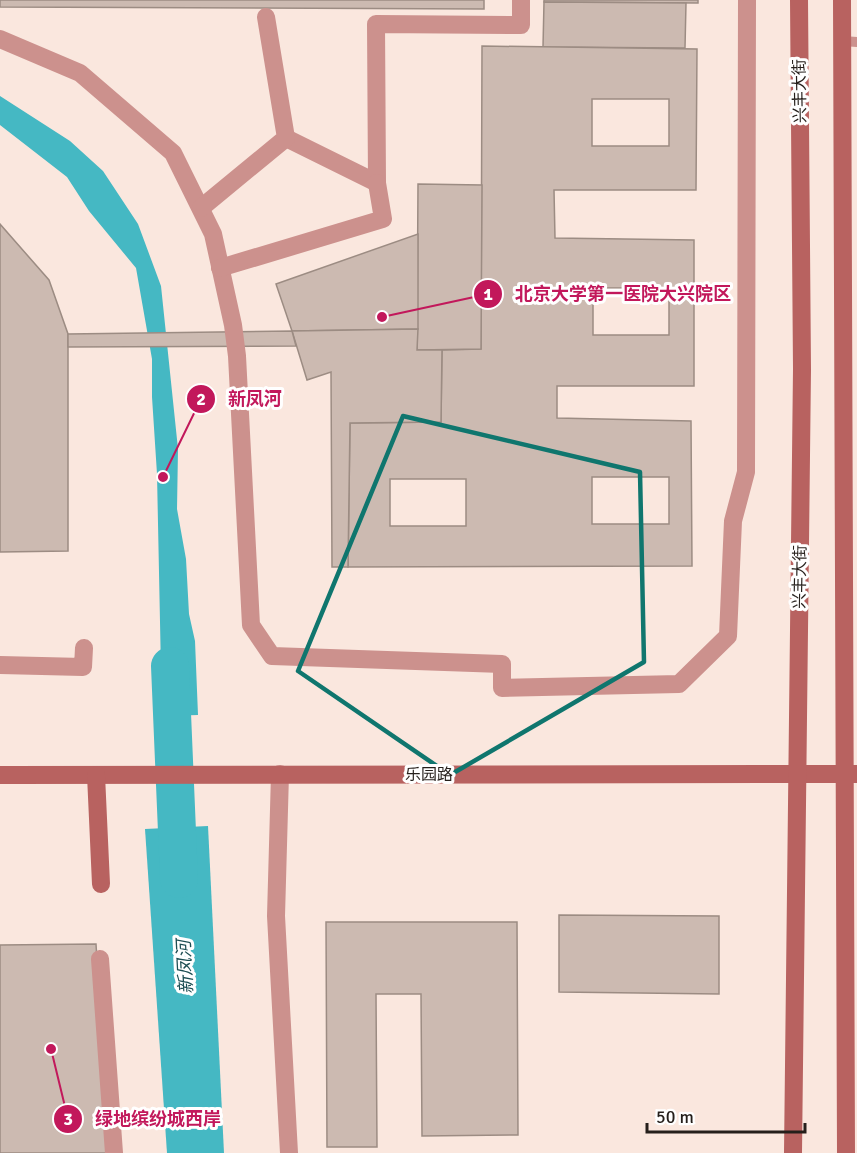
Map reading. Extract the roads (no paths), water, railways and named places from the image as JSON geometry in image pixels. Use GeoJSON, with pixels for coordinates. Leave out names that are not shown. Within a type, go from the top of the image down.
{"type":"FeatureCollection","features":[{"type":"Feature","properties":{"kind":"main road","name":"兴丰大街"},"geometry":{"type":"LineString","coordinates":[[793,1153],[802,369],[798,0]]}},
{"type":"Feature","properties":{"kind":"main road"},"geometry":{"type":"LineString","coordinates":[[842,0],[850,41],[845,474],[850,774],[846,1153]]}},
{"type":"Feature","properties":{"kind":"main road","name":"乐园路"},"geometry":{"type":"LineString","coordinates":[[0,775],[850,774]]}},
{"type":"Feature","properties":{"kind":"main road"},"geometry":{"type":"LineString","coordinates":[[96,775],[101,884]]}},
{"type":"Feature","properties":{"kind":"street"},"geometry":{"type":"LineString","coordinates":[[220,268],[383,219],[377,183],[376,24],[521,25],[521,0]]}},
{"type":"Feature","properties":{"kind":"street"},"geometry":{"type":"LineString","coordinates":[[0,39],[81,73],[173,153],[213,234],[233,325],[237,356],[251,625],[272,656],[502,664],[502,688],[679,684],[728,636],[733,520],[746,472],[747,0]]}},
{"type":"Feature","properties":{"kind":"street"},"geometry":{"type":"LineString","coordinates":[[266,17],[286,138]]}},
{"type":"Feature","properties":{"kind":"street"},"geometry":{"type":"LineString","coordinates":[[286,138],[377,183]]}},
{"type":"Feature","properties":{"kind":"street"},"geometry":{"type":"LineString","coordinates":[[201,208],[286,138]]}},
{"type":"Feature","properties":{"kind":"street"},"geometry":{"type":"LineString","coordinates":[[0,665],[83,667],[84,648]]}},
{"type":"Feature","properties":{"kind":"street"},"geometry":{"type":"LineString","coordinates":[[280,774],[276,916],[289,1153]]}},
{"type":"Feature","properties":{"kind":"street"},"geometry":{"type":"LineString","coordinates":[[100,959],[114,1153]]}},
{"type":"Feature","properties":{"kind":"water"},"geometry":{"type":"Polygon","coordinates":[[[0,96],[70,141],[103,171],[138,224],[161,286],[178,449],[177,509],[186,559],[189,614],[195,641],[198,715],[165,716],[166,699],[161,671],[152,359],[136,268],[89,211],[67,177],[0,125],[0,96]]]}},
{"type":"Feature","properties":{"kind":"water"},"geometry":{"type":"Polygon","coordinates":[[[208,826],[224,1153],[167,1153],[145,829],[208,826]]]}},
{"type":"Feature","properties":{"kind":"waterway","name":"新凤河"},"geometry":{"type":"LineString","coordinates":[[170,666],[179,879]]}},
{"type":"Feature","properties":{"kind":"place","name":"北京大学第一医院大兴院区"},"geometry":{"type":"Point","coordinates":[382,317]}},
{"type":"Feature","properties":{"kind":"place","name":"新凤河"},"geometry":{"type":"Point","coordinates":[163,477]}},
{"type":"Feature","properties":{"kind":"place","name":"绿地缤纷城西岸"},"geometry":{"type":"Point","coordinates":[51,1049]}}]}
